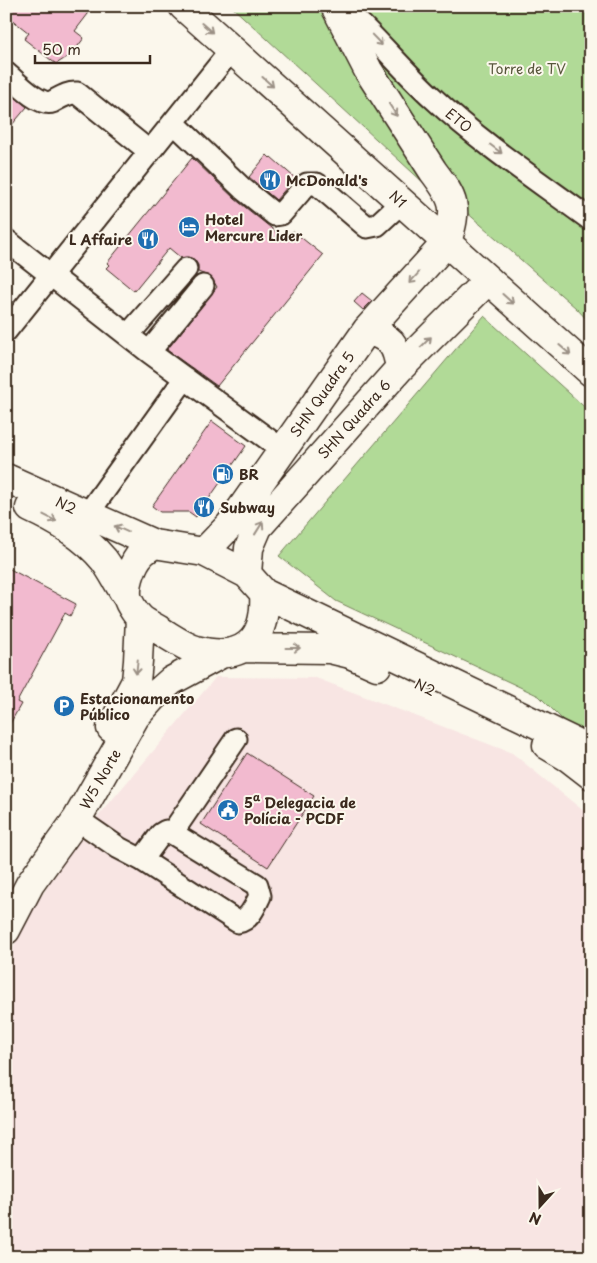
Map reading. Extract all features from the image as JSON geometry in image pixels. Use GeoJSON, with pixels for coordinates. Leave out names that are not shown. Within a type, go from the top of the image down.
{"type":"FeatureCollection","features":[{"type":"Feature","properties":{"kind":"main road","name":"N1"},"geometry":{"type":"LineString","coordinates":[[183,6],[591,372]]}},
{"type":"Feature","properties":{"kind":"main road"},"geometry":{"type":"LineString","coordinates":[[335,6],[368,70],[444,186],[454,207],[453,223],[447,242]]}},
{"type":"Feature","properties":{"kind":"main road","name":"SHN Quadra 5"},"geometry":{"type":"LineString","coordinates":[[204,552],[230,525],[368,330],[447,242]]}},
{"type":"Feature","properties":{"kind":"main road","name":"SHN Quadra 6"},"geometry":{"type":"LineString","coordinates":[[256,584],[249,548],[258,527],[400,368],[488,280]]}},
{"type":"Feature","properties":{"kind":"main road"},"geometry":{"type":"LineString","coordinates":[[368,330],[381,335],[393,344],[400,368]]}},
{"type":"Feature","properties":{"kind":"main road","name":"N2"},"geometry":{"type":"LineString","coordinates":[[6,478],[154,544]]}},
{"type":"Feature","properties":{"kind":"main road","name":"N2"},"geometry":{"type":"LineString","coordinates":[[6,497],[55,520],[84,540],[104,560],[133,607]]}},
{"type":"Feature","properties":{"kind":"main road"},"geometry":{"type":"LineString","coordinates":[[154,544],[204,552],[256,584],[265,609],[261,626],[255,640],[232,651],[195,649],[174,639],[133,607],[129,579],[142,552],[154,544]]}},
{"type":"Feature","properties":{"kind":"main road","name":"N2"},"geometry":{"type":"LineString","coordinates":[[256,584],[591,750]]}},
{"type":"Feature","properties":{"kind":"main road","name":"W5 Norte"},"geometry":{"type":"LineString","coordinates":[[6,898],[89,768],[136,681],[138,661],[133,607]]}},
{"type":"Feature","properties":{"kind":"main road","name":"N2"},"geometry":{"type":"LineString","coordinates":[[232,651],[329,649],[350,654],[534,737],[591,774]]}},
{"type":"Feature","properties":{"kind":"main road","name":"W5 Norte"},"geometry":{"type":"LineString","coordinates":[[6,930],[30,884],[76,819],[135,717],[171,681],[232,651]]}},
{"type":"Feature","properties":{"kind":"street","name":"ETO"},"geometry":{"type":"LineString","coordinates":[[341,6],[360,22],[432,98],[591,220]]}},
{"type":"Feature","properties":{"kind":"street"},"geometry":{"type":"LineString","coordinates":[[6,332],[232,49]]}},
{"type":"Feature","properties":{"kind":"street"},"geometry":{"type":"LineString","coordinates":[[6,73],[35,98],[43,102],[50,102],[66,94],[77,93],[150,152]]}},
{"type":"Feature","properties":{"kind":"street"},"geometry":{"type":"LineString","coordinates":[[174,123],[243,189],[274,215],[281,214],[307,184],[317,184],[367,227],[377,225],[402,202]]}},
{"type":"Feature","properties":{"kind":"street"},"geometry":{"type":"LineString","coordinates":[[6,240],[52,274],[149,352],[283,450]]}},
{"type":"Feature","properties":{"kind":"street"},"geometry":{"type":"LineString","coordinates":[[128,336],[186,269]]}},
{"type":"Feature","properties":{"kind":"street"},"geometry":{"type":"LineString","coordinates":[[149,352],[203,286]]}},
{"type":"Feature","properties":{"kind":"street"},"geometry":{"type":"LineString","coordinates":[[87,515],[185,378]]}},
{"type":"Feature","properties":{"kind":"street"},"geometry":{"type":"LineString","coordinates":[[172,833],[236,740]]}},
{"type":"Feature","properties":{"kind":"street"},"geometry":{"type":"LineString","coordinates":[[76,819],[238,922],[244,921],[248,917],[260,896],[257,885],[166,831],[161,834],[142,860]]}},
{"type":"Feature","properties":{"kind":"shaded area"},"geometry":{"type":"Polygon","coordinates":[[[216,677],[316,678],[512,753],[591,817],[591,1257],[6,1257],[6,964],[22,927],[73,846],[216,677]]]}},
{"type":"Feature","properties":{"kind":"green space","name":"Torre de TV"},"geometry":{"type":"Polygon","coordinates":[[[231,6],[591,6],[591,324],[576,308],[433,183],[449,206],[231,6]]]}},
{"type":"Feature","properties":{"kind":"green space"},"geometry":{"type":"Polygon","coordinates":[[[484,316],[591,413],[591,748],[539,696],[336,601],[279,556],[484,316]]]}},
{"type":"Feature","properties":{"kind":"building"},"geometry":{"type":"Polygon","coordinates":[[[6,6],[78,6],[88,14],[75,31],[84,38],[72,54],[56,64],[24,39],[29,33],[6,15],[6,6]]]}},
{"type":"Feature","properties":{"kind":"building"},"geometry":{"type":"Polygon","coordinates":[[[6,90],[27,107],[6,132],[6,90]]]}},
{"type":"Feature","properties":{"kind":"building","name":"McDonald's"},"geometry":{"type":"Polygon","coordinates":[[[267,155],[295,178],[276,200],[249,177],[267,155]]]}},
{"type":"Feature","properties":{"kind":"building"},"geometry":{"type":"Polygon","coordinates":[[[192,158],[235,199],[286,240],[293,231],[323,255],[217,386],[167,350],[217,287],[211,277],[198,272],[198,265],[194,259],[188,257],[181,258],[169,248],[134,291],[106,268],[109,265],[107,263],[192,158]]]}},
{"type":"Feature","properties":{"kind":"building"},"geometry":{"type":"Polygon","coordinates":[[[362,293],[372,301],[363,310],[354,302],[362,293]]]}},
{"type":"Feature","properties":{"kind":"building"},"geometry":{"type":"Polygon","coordinates":[[[212,421],[246,446],[196,517],[189,512],[160,512],[152,506],[212,421]]]}},
{"type":"Feature","properties":{"kind":"building"},"geometry":{"type":"Polygon","coordinates":[[[6,567],[76,604],[70,616],[65,613],[17,702],[21,704],[6,731],[6,567]]]}},
{"type":"Feature","properties":{"kind":"building","name":"5ª Delegacia de Polícia - PCDF"},"geometry":{"type":"Polygon","coordinates":[[[247,753],[314,796],[268,867],[201,824],[247,753]]]}},
{"type":"Feature","properties":{"kind":"place","name":"McDonald's"},"geometry":{"type":"Point","coordinates":[270,180]}},
{"type":"Feature","properties":{"kind":"place","name":"Hotel Mercure Lider"},"geometry":{"type":"Point","coordinates":[189,227]}},
{"type":"Feature","properties":{"kind":"place","name":"L Affaire"},"geometry":{"type":"Point","coordinates":[148,239]}},
{"type":"Feature","properties":{"kind":"place","name":"BR"},"geometry":{"type":"Point","coordinates":[223,474]}},
{"type":"Feature","properties":{"kind":"place","name":"Subway"},"geometry":{"type":"Point","coordinates":[204,507]}},
{"type":"Feature","properties":{"kind":"place","name":"Estacionamento Público"},"geometry":{"type":"Point","coordinates":[64,706]}},
{"type":"Feature","properties":{"kind":"place","name":"5ª Delegacia de Polícia - PCDF"},"geometry":{"type":"Point","coordinates":[228,810]}}]}
